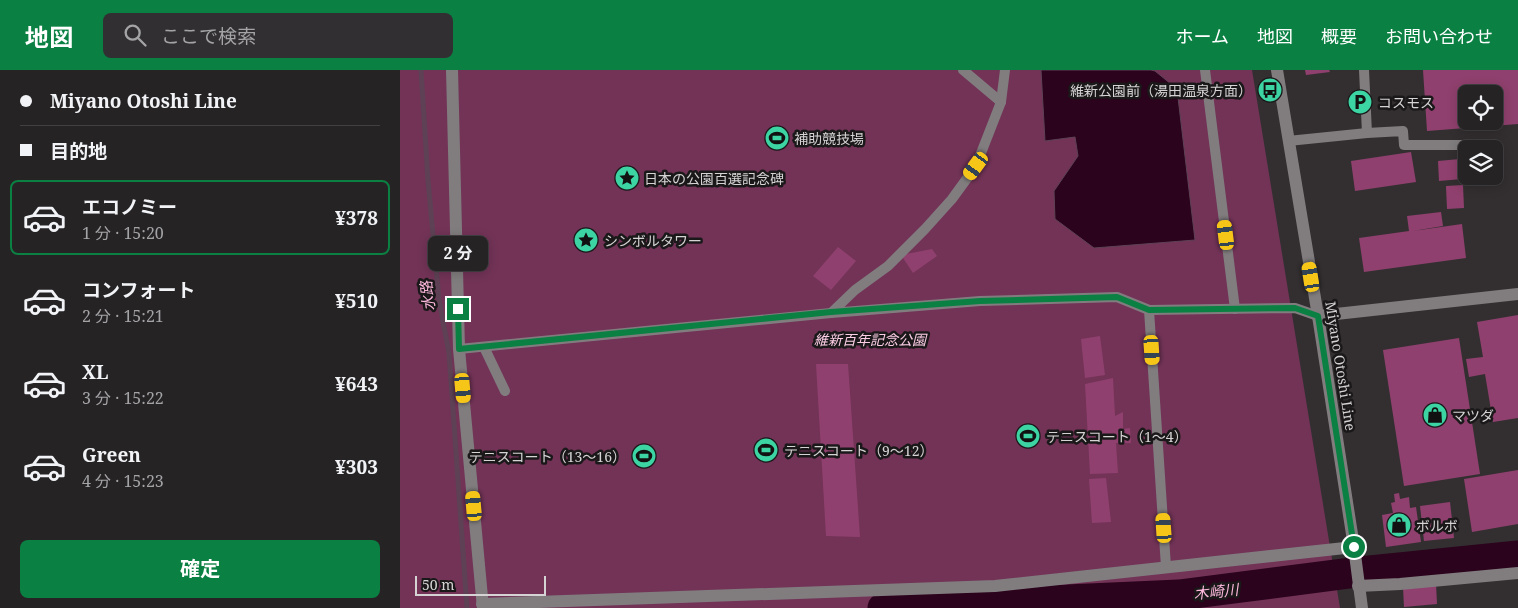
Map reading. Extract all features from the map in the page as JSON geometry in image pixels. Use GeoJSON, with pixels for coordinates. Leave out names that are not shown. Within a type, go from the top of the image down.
{"type":"FeatureCollection","features":[{"type":"Feature","properties":{"kind":"street"},"geometry":{"type":"LineString","coordinates":[[452,70],[459,349],[483,606],[995,586],[1354,547]]}},
{"type":"Feature","properties":{"kind":"street","name":"Miyano Otoshi Line"},"geometry":{"type":"LineString","coordinates":[[1277,70],[1318,316],[1362,608]]}},
{"type":"Feature","properties":{"kind":"street"},"geometry":{"type":"LineString","coordinates":[[1318,316],[1518,294]]}},
{"type":"Feature","properties":{"kind":"street"},"geometry":{"type":"LineString","coordinates":[[1358,586],[1518,573]]}},
{"type":"Feature","properties":{"kind":"lane"},"geometry":{"type":"LineString","coordinates":[[963,70],[1001,102]]}},
{"type":"Feature","properties":{"kind":"lane"},"geometry":{"type":"LineString","coordinates":[[831,312],[855,290],[888,266],[925,229],[952,199],[976,166],[1001,102],[1005,70]]}},
{"type":"Feature","properties":{"kind":"lane"},"geometry":{"type":"LineString","coordinates":[[1205,70],[1235,309]]}},
{"type":"Feature","properties":{"kind":"lane"},"geometry":{"type":"LineString","coordinates":[[1364,70],[1366,133]]}},
{"type":"Feature","properties":{"kind":"lane"},"geometry":{"type":"LineString","coordinates":[[1288,141],[1403,131],[1404,145],[1458,145]]}},
{"type":"Feature","properties":{"kind":"lane"},"geometry":{"type":"LineString","coordinates":[[459,349],[831,312],[980,301],[1117,297],[1149,310],[1295,308],[1318,316]]}},
{"type":"Feature","properties":{"kind":"lane"},"geometry":{"type":"LineString","coordinates":[[1149,310],[1166,567]]}},
{"type":"Feature","properties":{"kind":"lane"},"geometry":{"type":"LineString","coordinates":[[484,347],[505,390]]}},
{"type":"Feature","properties":{"kind":"green space","name":"維新百年記念公園"},"geometry":{"type":"Polygon","coordinates":[[[400,70],[1252,70],[1340,608],[400,608],[400,70]]]}},
{"type":"Feature","properties":{"kind":"shaded area"},"geometry":{"type":"Polygon","coordinates":[[[1041,70],[1151,70],[1155,71],[1177,89],[1195,240],[1094,248],[1055,219],[1054,191],[1078,156],[1075,137],[1045,141],[1041,70]]]}},
{"type":"Feature","properties":{"kind":"building"},"geometry":{"type":"Polygon","coordinates":[[[1305,70],[1329,70],[1330,72],[1306,75],[1305,70]]]}},
{"type":"Feature","properties":{"kind":"building"},"geometry":{"type":"Polygon","coordinates":[[[1423,70],[1518,70],[1518,124],[1503,125],[1503,85],[1458,85],[1458,129],[1427,131],[1423,70]]]}},
{"type":"Feature","properties":{"kind":"building"},"geometry":{"type":"Polygon","coordinates":[[[1411,152],[1416,182],[1355,191],[1351,161],[1411,152]]]}},
{"type":"Feature","properties":{"kind":"building"},"geometry":{"type":"Polygon","coordinates":[[[1458,159],[1458,179],[1439,181],[1438,161],[1458,159]]]}},
{"type":"Feature","properties":{"kind":"building"},"geometry":{"type":"Polygon","coordinates":[[[1463,185],[1464,208],[1447,209],[1446,186],[1463,185]]]}},
{"type":"Feature","properties":{"kind":"building"},"geometry":{"type":"Polygon","coordinates":[[[1441,212],[1443,226],[1413,231],[1462,224],[1466,258],[1364,272],[1359,238],[1409,231],[1407,216],[1441,212]]]}},
{"type":"Feature","properties":{"kind":"building"},"geometry":{"type":"Polygon","coordinates":[[[838,247],[856,261],[831,290],[813,276],[838,247]]]}},
{"type":"Feature","properties":{"kind":"building"},"geometry":{"type":"Polygon","coordinates":[[[932,249],[937,256],[913,273],[901,255],[932,249]]]}},
{"type":"Feature","properties":{"kind":"building"},"geometry":{"type":"Polygon","coordinates":[[[1518,315],[1518,418],[1493,422],[1485,374],[1469,377],[1466,359],[1483,357],[1477,322],[1518,315]]]}},
{"type":"Feature","properties":{"kind":"building"},"geometry":{"type":"Polygon","coordinates":[[[1100,336],[1105,375],[1085,378],[1081,339],[1100,336]]]}},
{"type":"Feature","properties":{"kind":"building"},"geometry":{"type":"Polygon","coordinates":[[[1459,338],[1480,474],[1404,486],[1383,350],[1459,338]]]}},
{"type":"Feature","properties":{"kind":"building"},"geometry":{"type":"Polygon","coordinates":[[[816,364],[848,364],[860,537],[826,536],[816,364]]]}},
{"type":"Feature","properties":{"kind":"building"},"geometry":{"type":"Polygon","coordinates":[[[1113,378],[1115,416],[1123,412],[1123,429],[1130,428],[1131,443],[1116,443],[1118,473],[1090,474],[1085,384],[1113,378]]]}},
{"type":"Feature","properties":{"kind":"building"},"geometry":{"type":"Polygon","coordinates":[[[1518,470],[1518,524],[1472,532],[1464,479],[1518,470]]]}},
{"type":"Feature","properties":{"kind":"building"},"geometry":{"type":"Polygon","coordinates":[[[1106,478],[1111,522],[1092,523],[1089,479],[1106,478]]]}},
{"type":"Feature","properties":{"kind":"building"},"geometry":{"type":"Polygon","coordinates":[[[1399,493],[1400,499],[1409,497],[1410,508],[1416,507],[1421,542],[1386,547],[1382,515],[1393,513],[1391,503],[1395,502],[1394,494],[1399,493]]]}},
{"type":"Feature","properties":{"kind":"building"},"geometry":{"type":"Polygon","coordinates":[[[1450,502],[1454,538],[1424,541],[1420,506],[1450,502]]]}},
{"type":"Feature","properties":{"kind":"building"},"geometry":{"type":"Polygon","coordinates":[[[1436,584],[1437,604],[1404,607],[1403,587],[1436,584]]]}},
{"type":"Feature","properties":{"kind":"waterway","name":"水路"},"geometry":{"type":"LineString","coordinates":[[421,70],[428,180],[439,300],[449,353],[467,608]]}},
{"type":"Feature","properties":{"kind":"waterway","name":"木崎川"},"geometry":{"type":"LineString","coordinates":[[883,608],[1179,595],[1350,573],[1518,556]]}},
{"type":"Feature","properties":{"kind":"place","name":"維新公園前（湯田温泉方面）"},"geometry":{"type":"Point","coordinates":[1270,90]}},
{"type":"Feature","properties":{"kind":"place","name":"コスモス"},"geometry":{"type":"Point","coordinates":[1360,102]}},
{"type":"Feature","properties":{"kind":"place","name":"補助競技場"},"geometry":{"type":"Point","coordinates":[777,138]}},
{"type":"Feature","properties":{"kind":"place","name":"日本の公園百選記念碑"},"geometry":{"type":"Point","coordinates":[627,178]}},
{"type":"Feature","properties":{"kind":"place","name":"シンボルタワー"},"geometry":{"type":"Point","coordinates":[586,240]}},
{"type":"Feature","properties":{"kind":"place","name":"マツダ"},"geometry":{"type":"Point","coordinates":[1435,415]}},
{"type":"Feature","properties":{"kind":"place","name":"テニスコート（1～4）"},"geometry":{"type":"Point","coordinates":[1028,436]}},
{"type":"Feature","properties":{"kind":"place","name":"テニスコート（9～12）"},"geometry":{"type":"Point","coordinates":[766,450]}},
{"type":"Feature","properties":{"kind":"place","name":"テニスコート（13～16）"},"geometry":{"type":"Point","coordinates":[644,456]}},
{"type":"Feature","properties":{"kind":"place","name":"ボルボ"},"geometry":{"type":"Point","coordinates":[1399,525]}},
{"type":"Feature","properties":{"kind":"route"},"geometry":{"type":"LineString","coordinates":[[458,309],[459,349],[831,312],[980,301],[1117,297],[1149,310],[1295,308],[1318,316],[1354,547]]}}]}
